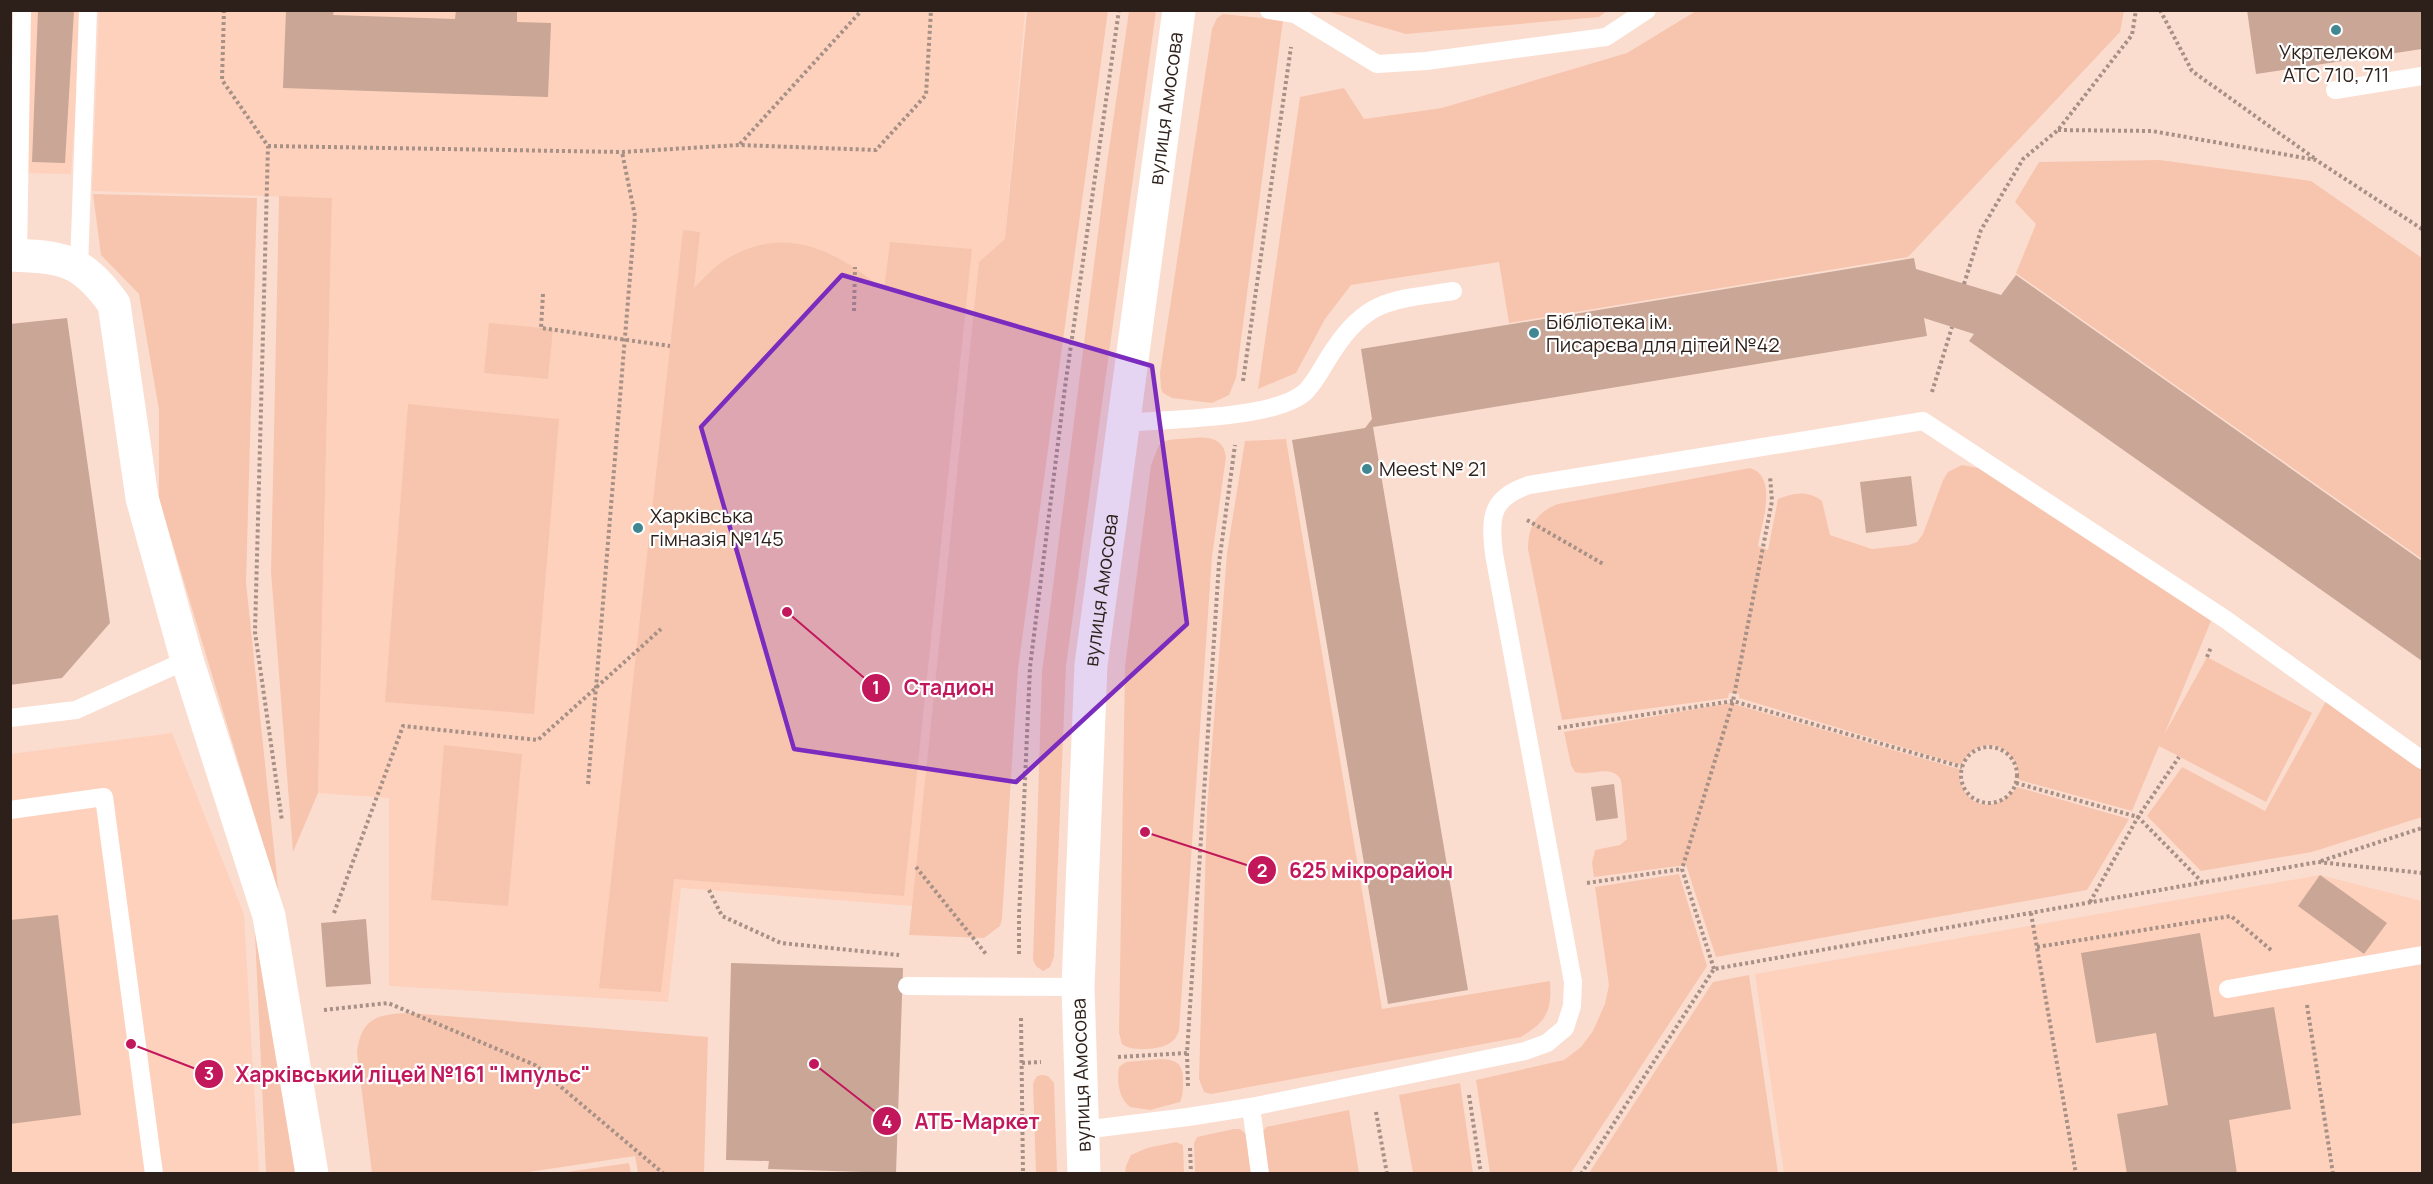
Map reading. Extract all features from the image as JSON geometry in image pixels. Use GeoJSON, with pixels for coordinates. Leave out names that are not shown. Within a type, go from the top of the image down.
{"type":"FeatureCollection","features":[{"type":"Feature","properties":{"kind":"street","name":"вулиця Амосова"},"geometry":{"type":"LineString","coordinates":[[1084,1173],[1078,987],[1091,665],[1149,219],[1179,10]]}},
{"type":"Feature","properties":{"kind":"street"},"geometry":{"type":"LineString","coordinates":[[14,256],[52,257],[79,267],[99,283],[114,304],[142,498],[187,660],[269,916],[312,1173]]}},
{"type":"Feature","properties":{"kind":"lane"},"geometry":{"type":"LineString","coordinates":[[14,256],[22,10]]}},
{"type":"Feature","properties":{"kind":"lane"},"geometry":{"type":"LineString","coordinates":[[79,267],[88,10]]}},
{"type":"Feature","properties":{"kind":"lane"},"geometry":{"type":"LineString","coordinates":[[1269,10],[1295,14],[1377,64],[1426,61],[1606,37],[1647,10]]}},
{"type":"Feature","properties":{"kind":"lane"},"geometry":{"type":"LineString","coordinates":[[2335,90],[2422,76]]}},
{"type":"Feature","properties":{"kind":"lane"},"geometry":{"type":"LineString","coordinates":[[1124,423],[1239,414],[1284,404],[1304,393],[1342,337],[1361,316],[1388,302],[1453,291]]}},
{"type":"Feature","properties":{"kind":"lane"},"geometry":{"type":"LineString","coordinates":[[1083,1130],[1251,1107],[1465,1065],[1525,1051],[1552,1040],[1565,1028],[1574,994],[1494,554],[1491,524],[1498,504],[1515,490],[1529,485],[1923,421],[2225,619],[2422,760]]}},
{"type":"Feature","properties":{"kind":"lane"},"geometry":{"type":"LineString","coordinates":[[10,718],[76,710],[187,660]]}},
{"type":"Feature","properties":{"kind":"lane"},"geometry":{"type":"LineString","coordinates":[[10,810],[104,797],[154,1173]]}},
{"type":"Feature","properties":{"kind":"lane"},"geometry":{"type":"LineString","coordinates":[[2228,989],[2422,955]]}},
{"type":"Feature","properties":{"kind":"lane"},"geometry":{"type":"LineString","coordinates":[[907,986],[1078,987]]}},
{"type":"Feature","properties":{"kind":"lane"},"geometry":{"type":"LineString","coordinates":[[1251,1107],[1260,1173]]}},
{"type":"Feature","properties":{"kind":"path"},"geometry":{"type":"LineString","coordinates":[[224,10],[222,80],[268,146],[255,632]]}},
{"type":"Feature","properties":{"kind":"path"},"geometry":{"type":"LineString","coordinates":[[739,145],[862,10]]}},
{"type":"Feature","properties":{"kind":"path"},"geometry":{"type":"LineString","coordinates":[[268,146],[622,152],[739,145],[876,150],[926,95],[931,10]]}},
{"type":"Feature","properties":{"kind":"path"},"geometry":{"type":"LineString","coordinates":[[1020,965],[1019,917],[1030,667],[1065,387],[1119,10]]}},
{"type":"Feature","properties":{"kind":"path"},"geometry":{"type":"LineString","coordinates":[[1964,284],[1981,230],[2011,178],[2023,159],[2058,130],[2132,35],[2136,10]]}},
{"type":"Feature","properties":{"kind":"path"},"geometry":{"type":"LineString","coordinates":[[2160,10],[2192,71],[2316,160],[2422,230]]}},
{"type":"Feature","properties":{"kind":"path"},"geometry":{"type":"LineString","coordinates":[[1112,1058],[1187,1053],[1219,563],[1295,14]]}},
{"type":"Feature","properties":{"kind":"path"},"geometry":{"type":"LineString","coordinates":[[2058,130],[2152,131],[2316,160]]}},
{"type":"Feature","properties":{"kind":"path"},"geometry":{"type":"LineString","coordinates":[[588,784],[634,216],[622,152]]}},
{"type":"Feature","properties":{"kind":"path"},"geometry":{"type":"LineString","coordinates":[[854,311],[855,267]]}},
{"type":"Feature","properties":{"kind":"path"},"geometry":{"type":"LineString","coordinates":[[543,294],[540,328],[670,346]]}},
{"type":"Feature","properties":{"kind":"path"},"geometry":{"type":"LineString","coordinates":[[1923,421],[1952,327]]}},
{"type":"Feature","properties":{"kind":"path"},"geometry":{"type":"LineString","coordinates":[[1714,969],[1682,869],[1732,701],[1772,501]]}},
{"type":"Feature","properties":{"kind":"path"},"geometry":{"type":"LineString","coordinates":[[1546,531],[1605,565]]}},
{"type":"Feature","properties":{"kind":"path"},"geometry":{"type":"LineString","coordinates":[[334,913],[402,726],[538,740],[661,629]]}},
{"type":"Feature","properties":{"kind":"path"},"geometry":{"type":"LineString","coordinates":[[1583,724],[1732,701],[1962,767]]}},
{"type":"Feature","properties":{"kind":"path"},"geometry":{"type":"LineString","coordinates":[[1982,748],[2001,749],[2014,761],[2017,770],[2016,783],[2009,795],[2002,800],[1985,803],[1969,794],[1963,787],[1962,767],[1966,759],[1982,748]]}},
{"type":"Feature","properties":{"kind":"path"},"geometry":{"type":"LineString","coordinates":[[2090,903],[2138,817],[2179,756]]}},
{"type":"Feature","properties":{"kind":"path"},"geometry":{"type":"LineString","coordinates":[[2016,783],[2138,817],[2203,883]]}},
{"type":"Feature","properties":{"kind":"path"},"geometry":{"type":"LineString","coordinates":[[1581,1173],[1714,969],[2318,862],[2422,828]]}},
{"type":"Feature","properties":{"kind":"path"},"geometry":{"type":"LineString","coordinates":[[2318,862],[2422,873]]}},
{"type":"Feature","properties":{"kind":"path"},"geometry":{"type":"LineString","coordinates":[[916,867],[988,957],[980,959]]}},
{"type":"Feature","properties":{"kind":"path"},"geometry":{"type":"LineString","coordinates":[[1612,879],[1682,869]]}},
{"type":"Feature","properties":{"kind":"path"},"geometry":{"type":"LineString","coordinates":[[709,890],[722,916],[781,943],[906,956]]}},
{"type":"Feature","properties":{"kind":"path"},"geometry":{"type":"LineString","coordinates":[[2031,913],[2076,1173]]}},
{"type":"Feature","properties":{"kind":"path"},"geometry":{"type":"LineString","coordinates":[[313,1011],[388,1004],[535,1065],[664,1173]]}},
{"type":"Feature","properties":{"kind":"path"},"geometry":{"type":"LineString","coordinates":[[1020,1007],[1023,1173]]}},
{"type":"Feature","properties":{"kind":"path"},"geometry":{"type":"LineString","coordinates":[[1465,1065],[1481,1173]]}},
{"type":"Feature","properties":{"kind":"path"},"geometry":{"type":"LineString","coordinates":[[1371,1083],[1387,1173]]}},
{"type":"Feature","properties":{"kind":"highlighted area"},"geometry":{"type":"Polygon","coordinates":[[[842,275],[1152,366],[1187,624],[1016,782],[794,749],[701,427],[842,275]]]}},
{"type":"Feature","properties":{"kind":"shaded area"},"geometry":{"type":"Polygon","coordinates":[[[11,11],[83,11],[71,174],[11,173],[11,11]]]}},
{"type":"Feature","properties":{"kind":"shaded area","name":"Харківська гімназія №145"},"geometry":{"type":"Polygon","coordinates":[[[99,11],[1025,11],[1005,240],[912,906],[681,888],[668,1002],[389,986],[389,798],[318,793],[332,198],[92,191],[99,11]]]}},
{"type":"Feature","properties":{"kind":"shaded area"},"geometry":{"type":"Polygon","coordinates":[[[1027,11],[1108,11],[1018,669],[1002,919],[1000,926],[984,938],[909,935],[979,262],[1005,239],[1027,11]]]}},
{"type":"Feature","properties":{"kind":"shaded area"},"geometry":{"type":"Polygon","coordinates":[[[1129,11],[1156,11],[1066,666],[1054,957],[1050,967],[1043,971],[1036,966],[1033,960],[1042,672],[1107,163],[1129,11]]]}},
{"type":"Feature","properties":{"kind":"shaded area"},"geometry":{"type":"Polygon","coordinates":[[[1326,11],[1607,11],[1599,17],[1406,34],[1326,11]]]}},
{"type":"Feature","properties":{"kind":"shaded area"},"geometry":{"type":"Polygon","coordinates":[[[1696,11],[2124,11],[2120,32],[1908,257],[1509,323],[1499,262],[1351,285],[1325,319],[1296,373],[1258,389],[1300,97],[1344,88],[1364,119],[1442,108],[1627,53],[1696,11]]]}},
{"type":"Feature","properties":{"kind":"shaded area"},"geometry":{"type":"Polygon","coordinates":[[[1223,14],[1283,20],[1236,378],[1229,395],[1212,403],[1172,398],[1163,393],[1160,373],[1212,29],[1217,18],[1223,14]]]}},
{"type":"Feature","properties":{"kind":"shaded area"},"geometry":{"type":"Polygon","coordinates":[[[2160,160],[2311,181],[2422,258],[2422,559],[2016,273],[2036,224],[2015,202],[2039,162],[2160,160]]]}},
{"type":"Feature","properties":{"kind":"shaded area"},"geometry":{"type":"Polygon","coordinates":[[[93,194],[257,198],[246,582],[279,897],[159,499],[159,410],[139,294],[101,255],[93,194]]]}},
{"type":"Feature","properties":{"kind":"shaded area"},"geometry":{"type":"Polygon","coordinates":[[[279,196],[332,198],[318,793],[293,852],[271,572],[279,196]]]}},
{"type":"Feature","properties":{"kind":"shaded area"},"geometry":{"type":"Polygon","coordinates":[[[683,230],[700,232],[694,288],[725,260],[747,249],[768,243],[809,246],[828,253],[847,263],[884,290],[890,242],[972,249],[904,896],[674,879],[661,992],[599,988],[683,230]]]}},
{"type":"Feature","properties":{"kind":"shaded area"},"geometry":{"type":"Polygon","coordinates":[[[489,323],[553,329],[548,379],[484,373],[489,323]]]}},
{"type":"Feature","properties":{"kind":"shaded area"},"geometry":{"type":"Polygon","coordinates":[[[408,404],[559,419],[534,714],[385,702],[408,404]]]}},
{"type":"Feature","properties":{"kind":"shaded area"},"geometry":{"type":"Polygon","coordinates":[[[1201,437],[1220,443],[1226,457],[1212,557],[1179,1031],[1172,1042],[1153,1049],[1139,1049],[1122,1044],[1119,1033],[1125,666],[1151,465],[1159,445],[1168,440],[1201,437]]]}},
{"type":"Feature","properties":{"kind":"shaded area"},"geometry":{"type":"Polygon","coordinates":[[[1286,439],[1382,1009],[1550,981],[1550,1000],[1549,1008],[1542,1020],[1521,1037],[1211,1094],[1204,1092],[1199,1079],[1207,809],[1227,553],[1245,441],[1286,439]]]}},
{"type":"Feature","properties":{"kind":"shaded area"},"geometry":{"type":"Polygon","coordinates":[[[1962,465],[1978,468],[2211,621],[2164,735],[2207,657],[2312,713],[2266,802],[2159,746],[2132,811],[2019,780],[2017,767],[2012,757],[2005,750],[1996,746],[1987,745],[1978,748],[1969,754],[1961,765],[1739,698],[1739,694],[1729,693],[1728,698],[1562,720],[1528,549],[1535,521],[1550,507],[1750,468],[1759,473],[1766,491],[1758,546],[1768,550],[1778,499],[1790,495],[1806,494],[1822,501],[1830,535],[1872,549],[1917,542],[1923,534],[1943,480],[1948,472],[1962,465]]]}},
{"type":"Feature","properties":{"kind":"shaded area"},"geometry":{"type":"Polygon","coordinates":[[[2326,701],[2422,770],[2422,817],[2312,852],[2201,871],[2147,816],[2182,767],[2265,811],[2326,701]]]}},
{"type":"Feature","properties":{"kind":"shaded area"},"geometry":{"type":"Polygon","coordinates":[[[1730,703],[1959,769],[1965,792],[1980,804],[1989,805],[1999,802],[2017,787],[2129,819],[2087,890],[1716,957],[1686,865],[1594,877],[1592,863],[1595,850],[1620,845],[1627,839],[1621,780],[1612,772],[1575,772],[1571,765],[1564,732],[1730,703]]]}},
{"type":"Feature","properties":{"kind":"shaded area"},"geometry":{"type":"Polygon","coordinates":[[[172,733],[244,914],[259,1173],[11,1173],[10,754],[172,733]]]}},
{"type":"Feature","properties":{"kind":"shaded area"},"geometry":{"type":"Polygon","coordinates":[[[444,745],[522,754],[508,906],[431,900],[444,745]]]}},
{"type":"Feature","properties":{"kind":"shaded area"},"geometry":{"type":"Polygon","coordinates":[[[1679,874],[1707,966],[1571,1173],[1490,1173],[1476,1080],[1564,1060],[1581,1047],[1593,1031],[1605,1004],[1609,985],[1595,887],[1679,874]]]}},
{"type":"Feature","properties":{"kind":"shaded area"},"geometry":{"type":"Polygon","coordinates":[[[2320,875],[2422,901],[2422,1173],[1784,1173],[1755,974],[2320,875]]]}},
{"type":"Feature","properties":{"kind":"shaded area"},"geometry":{"type":"Polygon","coordinates":[[[254,912],[298,1173],[266,1173],[254,912]]]}},
{"type":"Feature","properties":{"kind":"shaded area"},"geometry":{"type":"Polygon","coordinates":[[[1749,975],[1778,1173],[1589,1173],[1713,982],[1749,975]]]}},
{"type":"Feature","properties":{"kind":"shaded area"},"geometry":{"type":"Polygon","coordinates":[[[409,1013],[708,1037],[704,1173],[638,1173],[635,1156],[522,1173],[372,1173],[357,1053],[359,1041],[362,1032],[372,1020],[388,1015],[409,1013]]]}},
{"type":"Feature","properties":{"kind":"shaded area"},"geometry":{"type":"Polygon","coordinates":[[[1162,1059],[1176,1062],[1181,1068],[1183,1087],[1180,1102],[1150,1110],[1130,1107],[1119,1088],[1119,1067],[1126,1062],[1162,1059]]]}},
{"type":"Feature","properties":{"kind":"shaded area"},"geometry":{"type":"Polygon","coordinates":[[[1037,1076],[1048,1076],[1054,1083],[1057,1173],[1036,1173],[1033,1083],[1037,1076]]]}},
{"type":"Feature","properties":{"kind":"shaded area"},"geometry":{"type":"Polygon","coordinates":[[[1460,1083],[1473,1173],[1413,1173],[1399,1095],[1460,1083]]]}},
{"type":"Feature","properties":{"kind":"shaded area"},"geometry":{"type":"Polygon","coordinates":[[[1349,1110],[1359,1173],[1266,1173],[1262,1133],[1266,1127],[1349,1110]]]}},
{"type":"Feature","properties":{"kind":"shaded area"},"geometry":{"type":"Polygon","coordinates":[[[1240,1129],[1246,1134],[1254,1173],[1195,1173],[1194,1143],[1197,1137],[1240,1129]]]}},
{"type":"Feature","properties":{"kind":"shaded area"},"geometry":{"type":"Polygon","coordinates":[[[1176,1142],[1183,1145],[1184,1173],[1125,1173],[1131,1155],[1147,1148],[1176,1142]]]}},
{"type":"Feature","properties":{"kind":"shaded area"},"geometry":{"type":"Polygon","coordinates":[[[629,1163],[631,1173],[560,1173],[629,1163]]]}},
{"type":"Feature","properties":{"kind":"building"},"geometry":{"type":"Polygon","coordinates":[[[38,10],[74,10],[65,163],[32,162],[38,10]]]}},
{"type":"Feature","properties":{"kind":"building"},"geometry":{"type":"Polygon","coordinates":[[[286,10],[334,10],[333,15],[455,19],[456,10],[517,10],[517,22],[551,23],[548,97],[283,88],[286,10]]]}},
{"type":"Feature","properties":{"kind":"building","name":"Укртелеком АТС 710, 711"},"geometry":{"type":"Polygon","coordinates":[[[2247,10],[2422,10],[2422,49],[2256,74],[2247,10]]]}},
{"type":"Feature","properties":{"kind":"building"},"geometry":{"type":"Polygon","coordinates":[[[1914,258],[1916,269],[2001,295],[2016,275],[2422,561],[2422,661],[1969,341],[1974,334],[1924,318],[1927,336],[1373,427],[1468,990],[1388,1004],[1292,440],[1365,428],[1372,419],[1361,349],[1914,258]]]}},
{"type":"Feature","properties":{"kind":"building"},"geometry":{"type":"Polygon","coordinates":[[[67,318],[110,623],[62,678],[10,685],[10,324],[67,318]]]}},
{"type":"Feature","properties":{"kind":"building"},"geometry":{"type":"Polygon","coordinates":[[[1911,476],[1917,526],[1866,533],[1860,482],[1911,476]]]}},
{"type":"Feature","properties":{"kind":"building"},"geometry":{"type":"Polygon","coordinates":[[[1614,784],[1618,818],[1596,821],[1591,787],[1614,784]]]}},
{"type":"Feature","properties":{"kind":"building"},"geometry":{"type":"Polygon","coordinates":[[[2320,875],[2387,923],[2364,954],[2298,906],[2320,875]]]}},
{"type":"Feature","properties":{"kind":"building"},"geometry":{"type":"Polygon","coordinates":[[[58,915],[81,1115],[10,1124],[10,920],[58,915]]]}},
{"type":"Feature","properties":{"kind":"building"},"geometry":{"type":"Polygon","coordinates":[[[366,919],[371,984],[326,987],[321,923],[366,919]]]}},
{"type":"Feature","properties":{"kind":"building"},"geometry":{"type":"Polygon","coordinates":[[[2200,933],[2214,1017],[2274,1007],[2291,1109],[2229,1120],[2237,1174],[2127,1174],[2117,1114],[2168,1105],[2156,1033],[2096,1043],[2081,953],[2200,933]]]}},
{"type":"Feature","properties":{"kind":"building"},"geometry":{"type":"Polygon","coordinates":[[[731,963],[903,968],[896,1173],[768,1169],[769,1161],[726,1160],[731,963]]]}},
{"type":"Feature","properties":{"kind":"place","name":"Укртелеком АТС 710, 711"},"geometry":{"type":"Point","coordinates":[2336,30]}},
{"type":"Feature","properties":{"kind":"place","name":"Бібліотека ім. Писарєва для дітей №42"},"geometry":{"type":"Point","coordinates":[1534,333]}},
{"type":"Feature","properties":{"kind":"place","name":"Meest № 21"},"geometry":{"type":"Point","coordinates":[1367,469]}},
{"type":"Feature","properties":{"kind":"place","name":"Харківська гімназія №145"},"geometry":{"type":"Point","coordinates":[638,528]}},
{"type":"Feature","properties":{"kind":"place","name":"Стадион"},"geometry":{"type":"Point","coordinates":[787,612]}},
{"type":"Feature","properties":{"kind":"place","name":"625 мікрорайон"},"geometry":{"type":"Point","coordinates":[1145,832]}},
{"type":"Feature","properties":{"kind":"place","name":"Харківський ліцей №161 \"Імпульс\""},"geometry":{"type":"Point","coordinates":[131,1044]}},
{"type":"Feature","properties":{"kind":"place","name":"АТБ-Маркет"},"geometry":{"type":"Point","coordinates":[814,1064]}}]}
